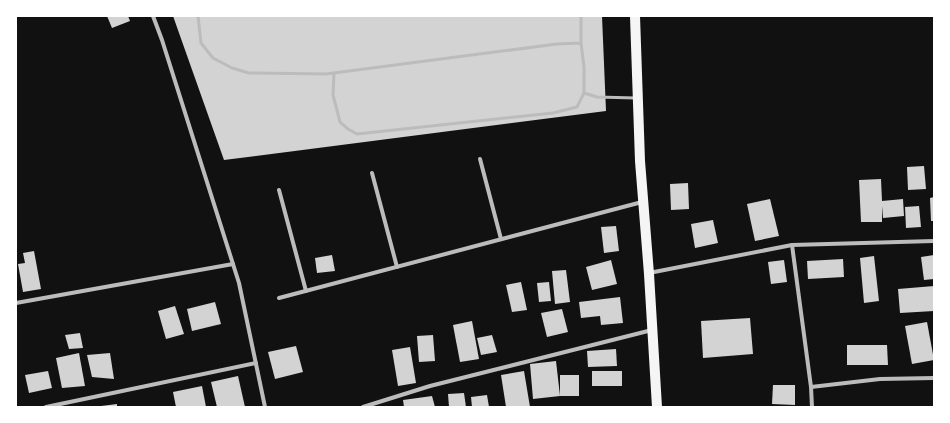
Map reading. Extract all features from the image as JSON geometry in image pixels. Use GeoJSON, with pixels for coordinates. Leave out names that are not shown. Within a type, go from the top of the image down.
{"type":"FeatureCollection","features":[{"type":"Feature","properties":{"kind":"main road"},"geometry":{"type":"LineString","coordinates":[[635,16],[642,202],[649,274],[657,407]]}},
{"type":"Feature","properties":{"kind":"street"},"geometry":{"type":"LineString","coordinates":[[153,16],[165,48],[239,283],[265,407]]}},
{"type":"Feature","properties":{"kind":"street"},"geometry":{"type":"LineString","coordinates":[[480,159],[501,239]]}},
{"type":"Feature","properties":{"kind":"street"},"geometry":{"type":"LineString","coordinates":[[372,173],[397,267]]}},
{"type":"Feature","properties":{"kind":"street"},"geometry":{"type":"LineString","coordinates":[[279,190],[306,291]]}},
{"type":"Feature","properties":{"kind":"street"},"geometry":{"type":"LineString","coordinates":[[279,298],[642,202]]}},
{"type":"Feature","properties":{"kind":"street"},"geometry":{"type":"LineString","coordinates":[[649,274],[792,245],[934,240]]}},
{"type":"Feature","properties":{"kind":"street"},"geometry":{"type":"LineString","coordinates":[[792,245],[812,387],[812,407]]}},
{"type":"Feature","properties":{"kind":"street"},"geometry":{"type":"LineString","coordinates":[[16,303],[233,264]]}},
{"type":"Feature","properties":{"kind":"street"},"geometry":{"type":"LineString","coordinates":[[363,407],[430,386],[652,330]]}},
{"type":"Feature","properties":{"kind":"street"},"geometry":{"type":"LineString","coordinates":[[46,407],[256,363]]}},
{"type":"Feature","properties":{"kind":"street"},"geometry":{"type":"LineString","coordinates":[[812,387],[880,379],[934,378]]}},
{"type":"Feature","properties":{"kind":"lane"},"geometry":{"type":"LineString","coordinates":[[198,16],[201,43],[213,58],[232,68],[249,73],[293,75],[334,73],[557,44],[581,43]]}},
{"type":"Feature","properties":{"kind":"lane"},"geometry":{"type":"LineString","coordinates":[[334,73],[333,95],[340,122],[348,130],[357,134],[553,113],[577,107],[584,93],[581,16]]}},
{"type":"Feature","properties":{"kind":"lane"},"geometry":{"type":"LineString","coordinates":[[584,93],[597,97],[637,98]]}},
{"type":"Feature","properties":{"kind":"building"},"geometry":{"type":"Polygon","coordinates":[[[107,16],[128,16],[130,21],[112,28],[107,16]]]}},
{"type":"Feature","properties":{"kind":"building"},"geometry":{"type":"Polygon","coordinates":[[[173,16],[602,16],[606,111],[224,160],[173,16]]]}},
{"type":"Feature","properties":{"kind":"building"},"geometry":{"type":"Polygon","coordinates":[[[924,166],[926,189],[908,190],[907,167],[924,166]]]}},
{"type":"Feature","properties":{"kind":"building"},"geometry":{"type":"Polygon","coordinates":[[[881,179],[882,201],[903,199],[904,216],[883,218],[882,206],[882,222],[861,222],[859,180],[881,179]]]}},
{"type":"Feature","properties":{"kind":"building"},"geometry":{"type":"Polygon","coordinates":[[[688,183],[689,209],[671,210],[670,184],[688,183]]]}},
{"type":"Feature","properties":{"kind":"building"},"geometry":{"type":"Polygon","coordinates":[[[934,197],[934,221],[931,221],[930,198],[934,197]]]}},
{"type":"Feature","properties":{"kind":"building"},"geometry":{"type":"Polygon","coordinates":[[[770,199],[779,236],[755,241],[747,204],[770,199]]]}},
{"type":"Feature","properties":{"kind":"building"},"geometry":{"type":"Polygon","coordinates":[[[919,206],[921,227],[906,228],[905,207],[919,206]]]}},
{"type":"Feature","properties":{"kind":"building"},"geometry":{"type":"Polygon","coordinates":[[[713,220],[718,243],[695,248],[691,224],[713,220]]]}},
{"type":"Feature","properties":{"kind":"building"},"geometry":{"type":"Polygon","coordinates":[[[616,226],[619,251],[604,253],[601,227],[616,226]]]}},
{"type":"Feature","properties":{"kind":"building"},"geometry":{"type":"Polygon","coordinates":[[[34,251],[41,289],[23,292],[18,264],[25,263],[23,253],[34,251]]]}},
{"type":"Feature","properties":{"kind":"building"},"geometry":{"type":"Polygon","coordinates":[[[332,255],[335,271],[317,273],[315,258],[332,255]]]}},
{"type":"Feature","properties":{"kind":"building"},"geometry":{"type":"Polygon","coordinates":[[[934,255],[934,279],[924,280],[921,257],[934,255]]]}},
{"type":"Feature","properties":{"kind":"building"},"geometry":{"type":"Polygon","coordinates":[[[874,256],[879,301],[864,303],[860,258],[874,256]]]}},
{"type":"Feature","properties":{"kind":"building"},"geometry":{"type":"Polygon","coordinates":[[[843,259],[844,277],[808,279],[807,261],[843,259]]]}},
{"type":"Feature","properties":{"kind":"building"},"geometry":{"type":"Polygon","coordinates":[[[611,260],[617,284],[592,290],[586,267],[611,260]]]}},
{"type":"Feature","properties":{"kind":"building"},"geometry":{"type":"Polygon","coordinates":[[[784,260],[787,282],[771,284],[768,262],[784,260]]]}},
{"type":"Feature","properties":{"kind":"building"},"geometry":{"type":"Polygon","coordinates":[[[566,270],[570,302],[555,304],[552,271],[566,270]]]}},
{"type":"Feature","properties":{"kind":"building"},"geometry":{"type":"Polygon","coordinates":[[[521,282],[527,310],[512,312],[506,285],[521,282]]]}},
{"type":"Feature","properties":{"kind":"building"},"geometry":{"type":"Polygon","coordinates":[[[549,282],[551,301],[539,302],[537,283],[549,282]]]}},
{"type":"Feature","properties":{"kind":"building"},"geometry":{"type":"Polygon","coordinates":[[[934,286],[934,311],[900,313],[898,289],[934,286]]]}},
{"type":"Feature","properties":{"kind":"building"},"geometry":{"type":"Polygon","coordinates":[[[620,297],[623,323],[601,325],[600,316],[581,318],[579,302],[620,297]]]}},
{"type":"Feature","properties":{"kind":"building"},"geometry":{"type":"Polygon","coordinates":[[[215,302],[221,324],[192,331],[187,309],[215,302]]]}},
{"type":"Feature","properties":{"kind":"building"},"geometry":{"type":"Polygon","coordinates":[[[175,306],[184,334],[166,339],[158,311],[175,306]]]}},
{"type":"Feature","properties":{"kind":"building"},"geometry":{"type":"Polygon","coordinates":[[[562,309],[568,332],[547,337],[541,313],[562,309]]]}},
{"type":"Feature","properties":{"kind":"building"},"geometry":{"type":"Polygon","coordinates":[[[750,318],[753,354],[703,358],[701,321],[750,318]]]}},
{"type":"Feature","properties":{"kind":"building"},"geometry":{"type":"Polygon","coordinates":[[[472,321],[479,359],[460,362],[453,325],[472,321]]]}},
{"type":"Feature","properties":{"kind":"building"},"geometry":{"type":"Polygon","coordinates":[[[927,322],[934,360],[912,364],[905,326],[927,322]]]}},
{"type":"Feature","properties":{"kind":"building"},"geometry":{"type":"Polygon","coordinates":[[[80,333],[83,348],[69,349],[65,335],[80,333]]]}},
{"type":"Feature","properties":{"kind":"building"},"geometry":{"type":"Polygon","coordinates":[[[433,335],[435,361],[419,362],[417,336],[433,335]]]}},
{"type":"Feature","properties":{"kind":"building"},"geometry":{"type":"Polygon","coordinates":[[[492,335],[497,352],[481,355],[477,338],[492,335]]]}},
{"type":"Feature","properties":{"kind":"building"},"geometry":{"type":"Polygon","coordinates":[[[847,345],[887,345],[888,365],[847,365],[847,345]]]}},
{"type":"Feature","properties":{"kind":"building"},"geometry":{"type":"Polygon","coordinates":[[[296,346],[303,372],[275,379],[268,352],[296,346]]]}},
{"type":"Feature","properties":{"kind":"building"},"geometry":{"type":"Polygon","coordinates":[[[410,347],[416,383],[398,386],[392,350],[410,347]]]}},
{"type":"Feature","properties":{"kind":"building"},"geometry":{"type":"Polygon","coordinates":[[[616,349],[617,366],[588,367],[587,351],[616,349]]]}},
{"type":"Feature","properties":{"kind":"building"},"geometry":{"type":"Polygon","coordinates":[[[79,353],[85,386],[62,388],[56,358],[79,353]]]}},
{"type":"Feature","properties":{"kind":"building"},"geometry":{"type":"Polygon","coordinates":[[[110,353],[114,379],[92,377],[87,355],[110,353]]]}},
{"type":"Feature","properties":{"kind":"building"},"geometry":{"type":"Polygon","coordinates":[[[556,361],[560,396],[533,399],[530,364],[556,361]]]}},
{"type":"Feature","properties":{"kind":"building"},"geometry":{"type":"Polygon","coordinates":[[[48,371],[52,388],[29,393],[25,375],[48,371]]]}},
{"type":"Feature","properties":{"kind":"building"},"geometry":{"type":"Polygon","coordinates":[[[524,371],[530,407],[506,407],[501,375],[524,371]]]}},
{"type":"Feature","properties":{"kind":"building"},"geometry":{"type":"Polygon","coordinates":[[[592,371],[622,371],[622,386],[592,386],[592,371]]]}},
{"type":"Feature","properties":{"kind":"building"},"geometry":{"type":"Polygon","coordinates":[[[560,375],[579,375],[579,396],[560,396],[560,375]]]}},
{"type":"Feature","properties":{"kind":"building"},"geometry":{"type":"Polygon","coordinates":[[[238,376],[245,407],[217,407],[211,382],[238,376]]]}},
{"type":"Feature","properties":{"kind":"building"},"geometry":{"type":"Polygon","coordinates":[[[773,385],[795,385],[795,405],[772,404],[773,385]]]}},
{"type":"Feature","properties":{"kind":"building"},"geometry":{"type":"Polygon","coordinates":[[[202,386],[206,407],[176,407],[173,392],[202,386]]]}},
{"type":"Feature","properties":{"kind":"building"},"geometry":{"type":"Polygon","coordinates":[[[464,393],[466,407],[449,407],[448,394],[464,393]]]}},
{"type":"Feature","properties":{"kind":"building"},"geometry":{"type":"Polygon","coordinates":[[[487,395],[489,407],[472,407],[471,397],[487,395]]]}},
{"type":"Feature","properties":{"kind":"building"},"geometry":{"type":"Polygon","coordinates":[[[432,396],[435,407],[404,407],[403,400],[432,396]]]}},
{"type":"Feature","properties":{"kind":"building"},"geometry":{"type":"Polygon","coordinates":[[[117,404],[117,407],[101,407],[101,406],[117,404]]]}}]}
